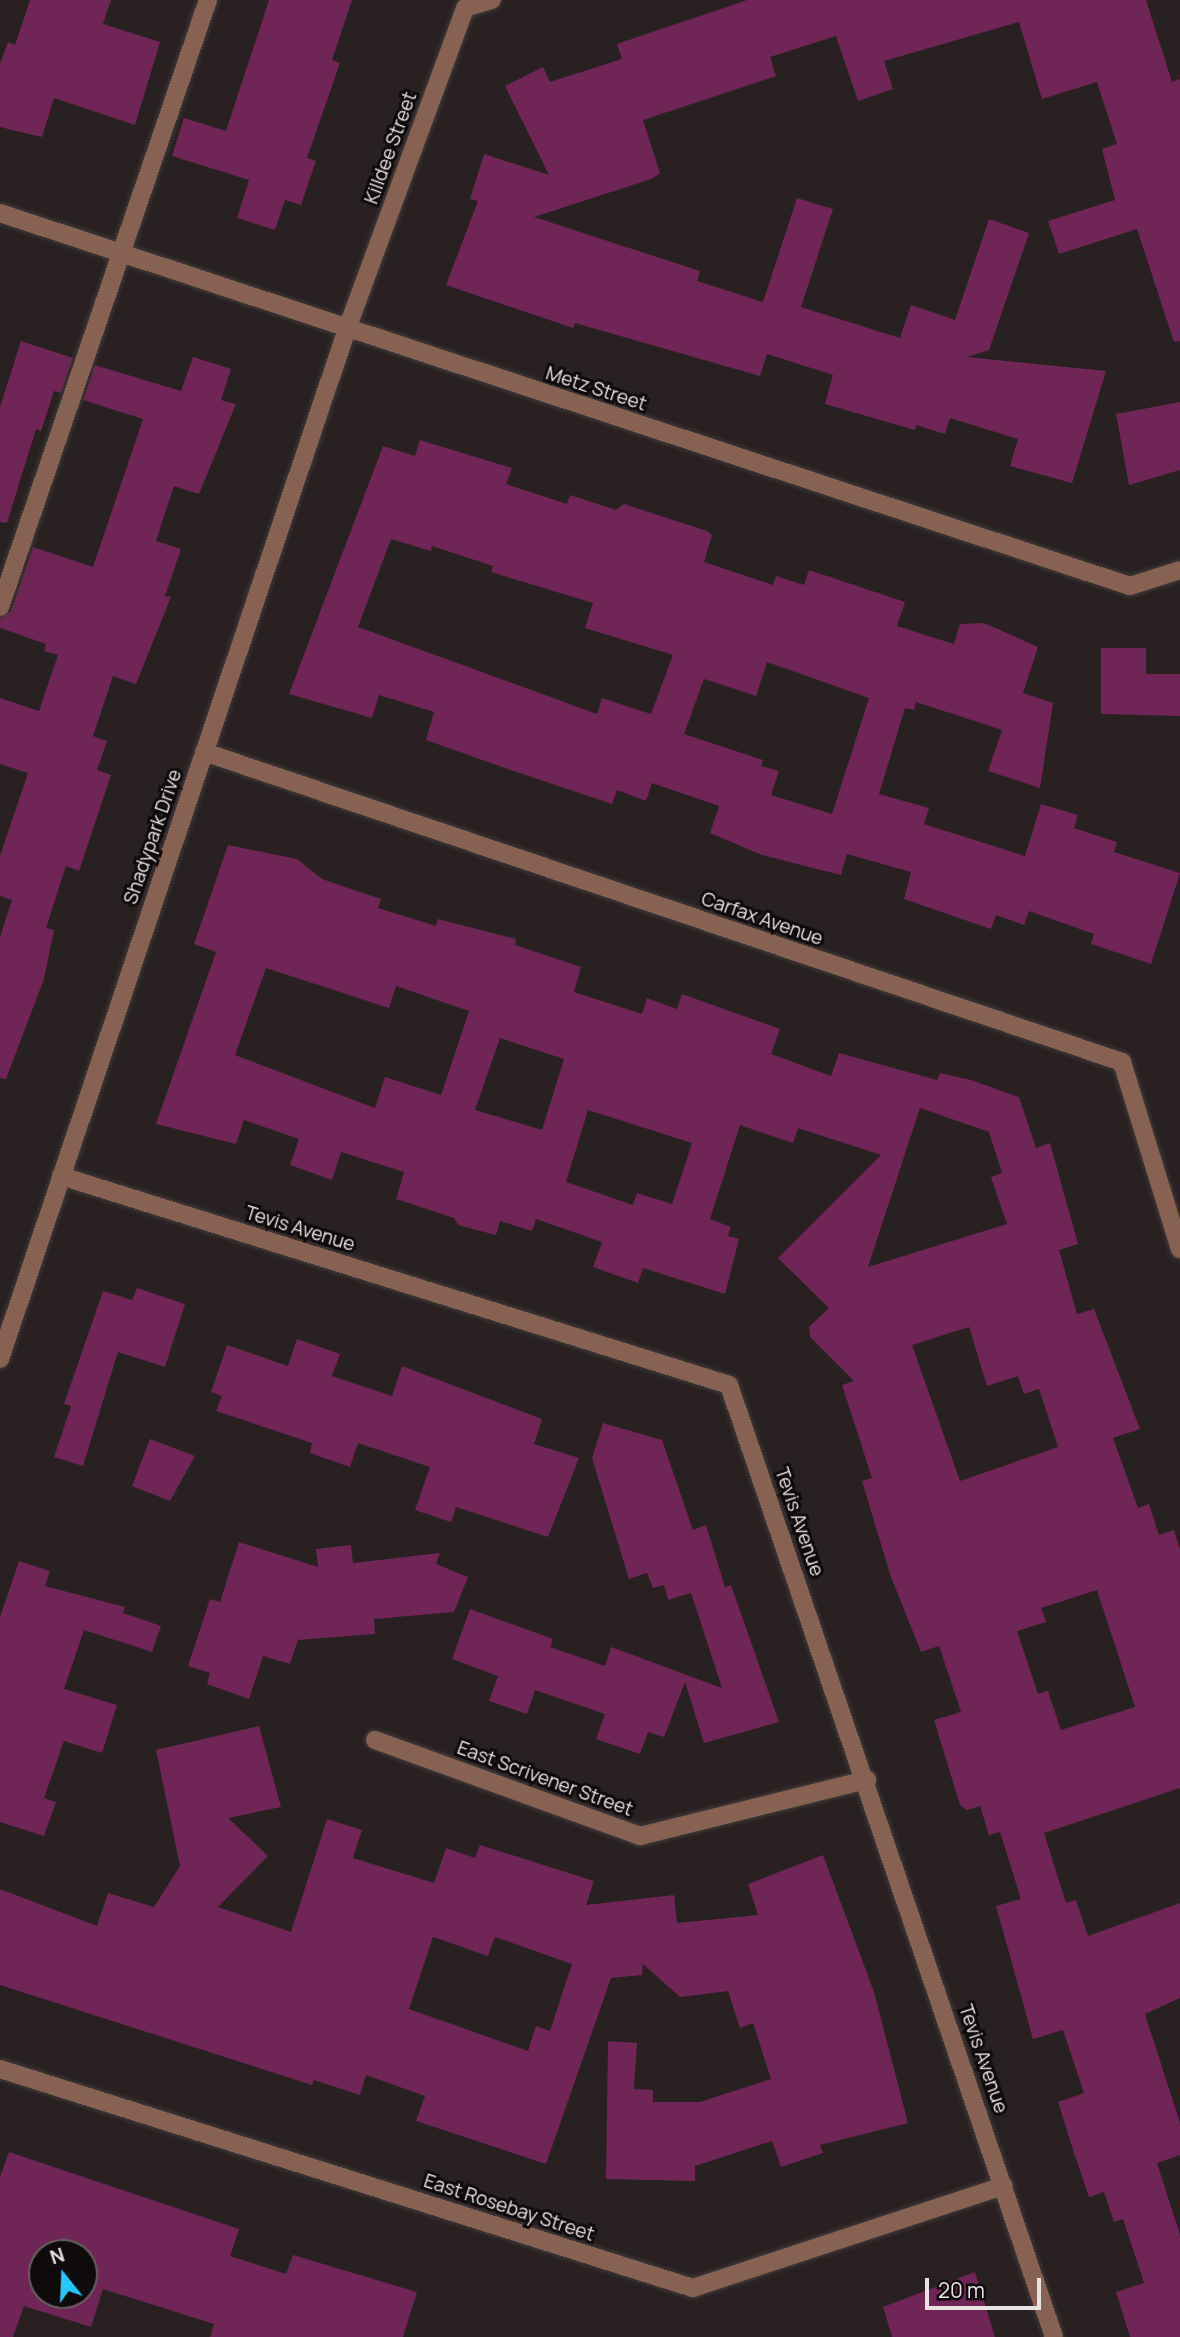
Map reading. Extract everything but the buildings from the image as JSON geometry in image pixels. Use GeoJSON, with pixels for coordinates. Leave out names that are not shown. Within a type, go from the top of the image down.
{"type":"FeatureCollection","features":[{"type":"Feature","properties":{"kind":"street"},"geometry":{"type":"LineString","coordinates":[[0,607],[118,253],[208,0]]}},
{"type":"Feature","properties":{"kind":"street","name":"Killdee Street"},"geometry":{"type":"LineString","coordinates":[[347,329],[466,8],[492,0]]}},
{"type":"Feature","properties":{"kind":"street","name":"Metz Street"},"geometry":{"type":"LineString","coordinates":[[0,213],[1130,586],[1180,570]]}},
{"type":"Feature","properties":{"kind":"street","name":"Shadypark Drive"},"geometry":{"type":"LineString","coordinates":[[0,1359],[347,329]]}},
{"type":"Feature","properties":{"kind":"street","name":"Carfax Avenue"},"geometry":{"type":"LineString","coordinates":[[204,752],[1122,1062],[1180,1249]]}},
{"type":"Feature","properties":{"kind":"street","name":"Tevis Avenue"},"geometry":{"type":"LineString","coordinates":[[61,1176],[729,1385],[867,1780],[1055,2337]]}},
{"type":"Feature","properties":{"kind":"street","name":"East Scrivener Street"},"geometry":{"type":"LineString","coordinates":[[375,1740],[640,1836],[867,1780]]}},
{"type":"Feature","properties":{"kind":"street","name":"East Rosebay Street"},"geometry":{"type":"LineString","coordinates":[[0,2070],[692,2288],[1004,2186]]}}]}
